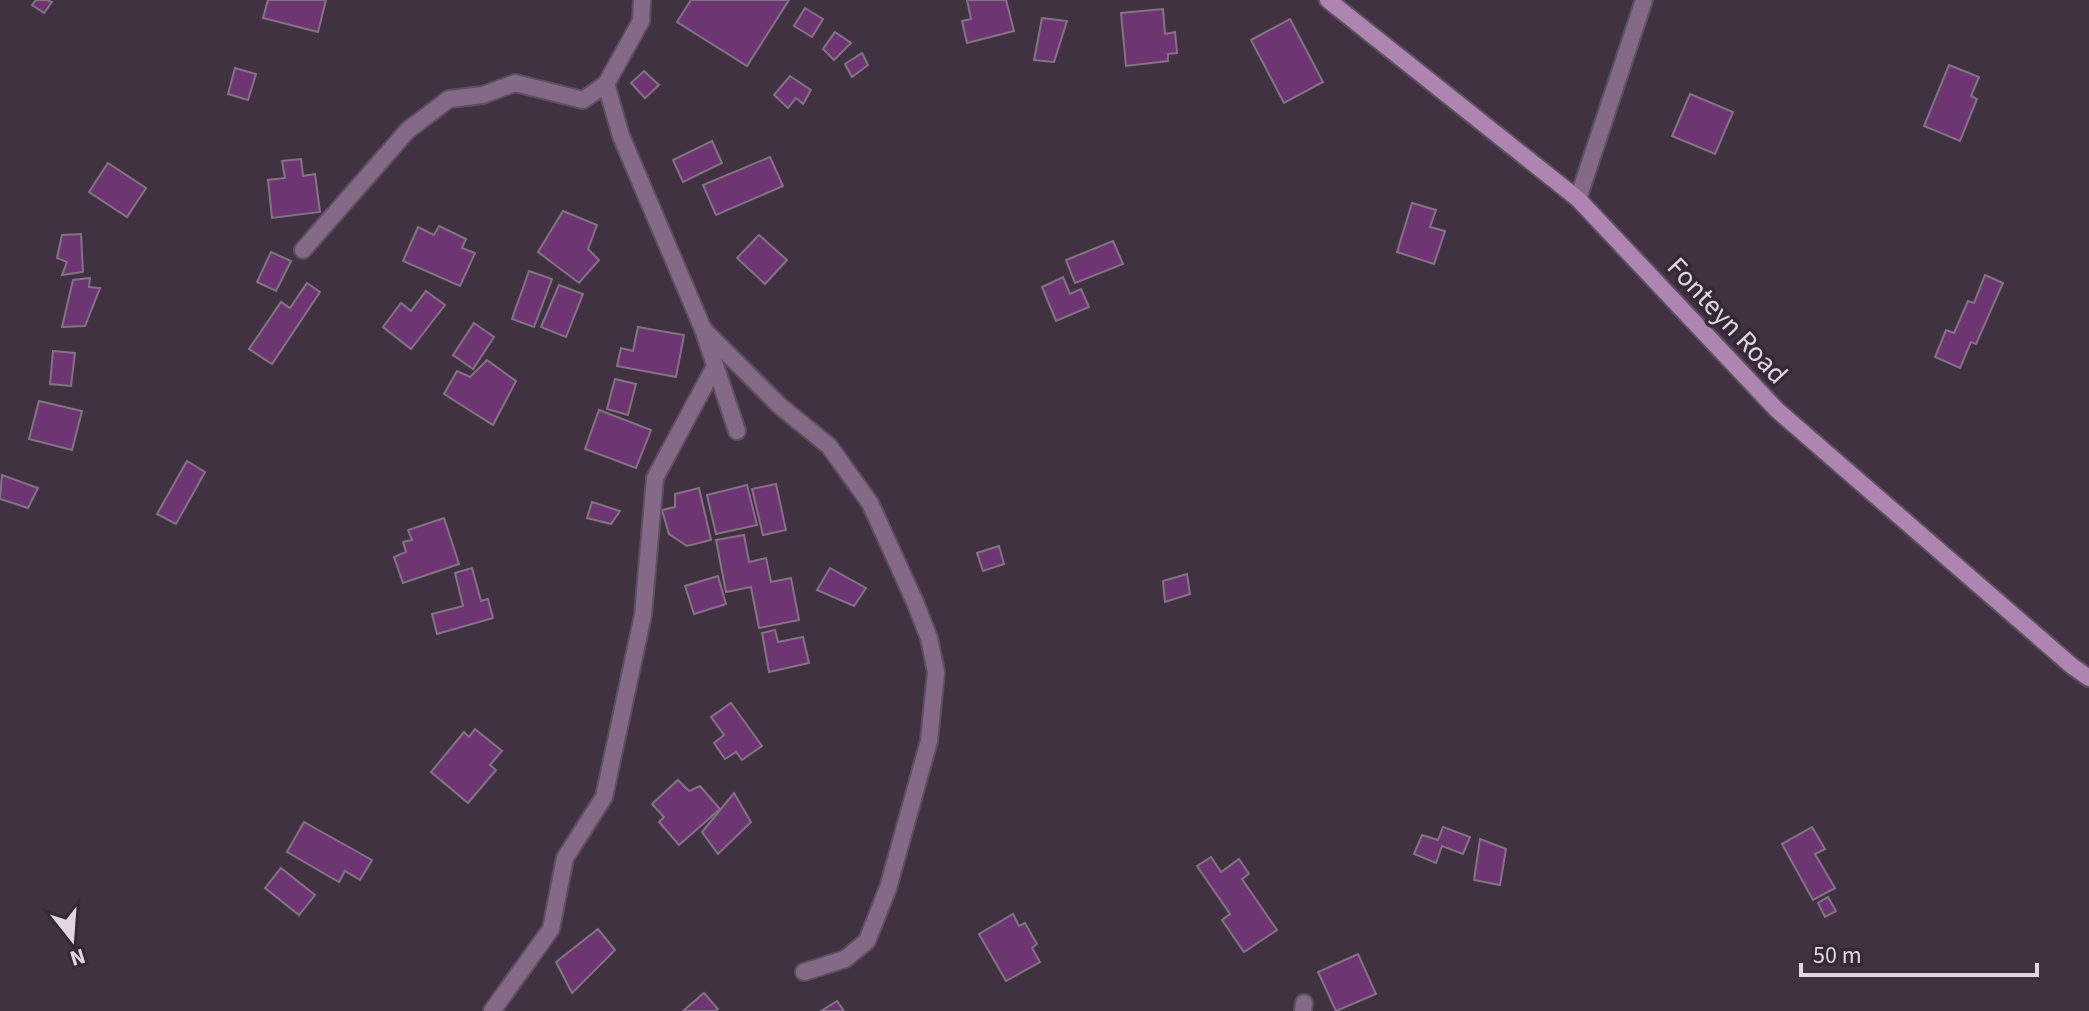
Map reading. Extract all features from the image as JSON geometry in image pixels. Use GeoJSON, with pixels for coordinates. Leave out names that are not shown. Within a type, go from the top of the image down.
{"type":"FeatureCollection","features":[{"type":"Feature","properties":{"kind":"street"},"geometry":{"type":"LineString","coordinates":[[303,250],[408,130],[449,99],[483,95],[515,83],[583,100],[606,84],[641,21],[642,0]]}},
{"type":"Feature","properties":{"kind":"street","name":"Fonteyn Road"},"geometry":{"type":"LineString","coordinates":[[1328,0],[1578,199],[1777,410],[2089,678]]}},
{"type":"Feature","properties":{"kind":"street"},"geometry":{"type":"LineString","coordinates":[[1578,199],[1644,0]]}},
{"type":"Feature","properties":{"kind":"street"},"geometry":{"type":"LineString","coordinates":[[606,84],[621,136],[703,329],[737,431]]}},
{"type":"Feature","properties":{"kind":"street"},"geometry":{"type":"LineString","coordinates":[[703,329],[780,406],[829,446],[870,503],[915,602],[929,638],[936,672],[929,741],[888,888],[867,941],[845,959],[804,972]]}},
{"type":"Feature","properties":{"kind":"street"},"geometry":{"type":"LineString","coordinates":[[492,1011],[551,929],[565,858],[604,797],[643,615],[655,478],[715,366]]}},
{"type":"Feature","properties":{"kind":"building"},"geometry":{"type":"Polygon","coordinates":[[[36,0],[52,2],[44,13],[32,5],[36,0]]]}},
{"type":"Feature","properties":{"kind":"building"},"geometry":{"type":"Polygon","coordinates":[[[268,0],[326,0],[318,32],[263,18],[268,0]]]}},
{"type":"Feature","properties":{"kind":"building"},"geometry":{"type":"Polygon","coordinates":[[[691,0],[789,0],[747,66],[677,22],[691,0]]]}},
{"type":"Feature","properties":{"kind":"building"},"geometry":{"type":"Polygon","coordinates":[[[967,0],[1006,0],[1014,31],[967,43],[962,21],[971,19],[967,0]]]}},
{"type":"Feature","properties":{"kind":"building"},"geometry":{"type":"Polygon","coordinates":[[[805,8],[823,19],[812,37],[794,26],[805,8]]]}},
{"type":"Feature","properties":{"kind":"building"},"geometry":{"type":"Polygon","coordinates":[[[1163,9],[1165,34],[1175,32],[1177,53],[1168,54],[1168,61],[1126,66],[1121,13],[1163,9]]]}},
{"type":"Feature","properties":{"kind":"building"},"geometry":{"type":"Polygon","coordinates":[[[1042,18],[1067,21],[1054,62],[1034,60],[1042,18]]]}},
{"type":"Feature","properties":{"kind":"building"},"geometry":{"type":"Polygon","coordinates":[[[1290,19],[1323,82],[1284,103],[1251,40],[1290,19]]]}},
{"type":"Feature","properties":{"kind":"building"},"geometry":{"type":"Polygon","coordinates":[[[835,32],[851,43],[834,60],[823,49],[835,32]]]}},
{"type":"Feature","properties":{"kind":"building"},"geometry":{"type":"Polygon","coordinates":[[[862,53],[868,65],[852,77],[845,64],[862,53]]]}},
{"type":"Feature","properties":{"kind":"building"},"geometry":{"type":"Polygon","coordinates":[[[1949,65],[1979,77],[1971,96],[1977,99],[1960,141],[1924,126],[1949,65]]]}},
{"type":"Feature","properties":{"kind":"building"},"geometry":{"type":"Polygon","coordinates":[[[235,68],[256,74],[248,100],[228,94],[235,68]]]}},
{"type":"Feature","properties":{"kind":"building"},"geometry":{"type":"Polygon","coordinates":[[[644,71],[659,85],[645,98],[631,83],[644,71]]]}},
{"type":"Feature","properties":{"kind":"building"},"geometry":{"type":"Polygon","coordinates":[[[790,76],[811,90],[803,104],[796,98],[788,108],[774,95],[790,76]]]}},
{"type":"Feature","properties":{"kind":"building"},"geometry":{"type":"Polygon","coordinates":[[[1690,94],[1733,112],[1715,154],[1672,136],[1690,94]]]}},
{"type":"Feature","properties":{"kind":"building"},"geometry":{"type":"Polygon","coordinates":[[[712,141],[722,163],[683,182],[673,160],[712,141]]]}},
{"type":"Feature","properties":{"kind":"building"},"geometry":{"type":"Polygon","coordinates":[[[770,157],[783,186],[716,215],[703,185],[770,157]]]}},
{"type":"Feature","properties":{"kind":"building"},"geometry":{"type":"Polygon","coordinates":[[[301,159],[303,176],[315,174],[320,212],[272,218],[268,180],[285,178],[282,161],[301,159]]]}},
{"type":"Feature","properties":{"kind":"building"},"geometry":{"type":"Polygon","coordinates":[[[108,163],[146,188],[127,217],[89,192],[108,163]]]}},
{"type":"Feature","properties":{"kind":"building"},"geometry":{"type":"Polygon","coordinates":[[[1412,203],[1436,210],[1430,227],[1445,231],[1434,264],[1397,252],[1412,203]]]}},
{"type":"Feature","properties":{"kind":"building"},"geometry":{"type":"Polygon","coordinates":[[[563,211],[597,225],[588,249],[599,260],[579,283],[538,252],[563,211]]]}},
{"type":"Feature","properties":{"kind":"building"},"geometry":{"type":"Polygon","coordinates":[[[439,226],[466,239],[462,248],[475,253],[460,286],[403,261],[418,227],[434,235],[439,226]]]}},
{"type":"Feature","properties":{"kind":"building"},"geometry":{"type":"Polygon","coordinates":[[[81,234],[83,272],[62,275],[67,262],[57,258],[62,235],[81,234]]]}},
{"type":"Feature","properties":{"kind":"building"},"geometry":{"type":"Polygon","coordinates":[[[759,235],[787,260],[765,284],[737,258],[759,235]]]}},
{"type":"Feature","properties":{"kind":"building"},"geometry":{"type":"Polygon","coordinates":[[[1113,241],[1123,264],[1075,283],[1066,260],[1113,241]]]}},
{"type":"Feature","properties":{"kind":"building"},"geometry":{"type":"Polygon","coordinates":[[[271,252],[291,261],[276,291],[257,282],[271,252]]]}},
{"type":"Feature","properties":{"kind":"building"},"geometry":{"type":"Polygon","coordinates":[[[529,271],[552,279],[534,327],[512,319],[529,271]]]}},
{"type":"Feature","properties":{"kind":"building"},"geometry":{"type":"Polygon","coordinates":[[[1985,275],[2003,283],[1976,344],[1971,342],[1960,368],[1935,357],[1946,330],[1954,333],[1968,301],[1974,303],[1985,275]]]}},
{"type":"Feature","properties":{"kind":"building"},"geometry":{"type":"Polygon","coordinates":[[[1063,277],[1070,294],[1081,289],[1089,307],[1056,321],[1042,287],[1063,277]]]}},
{"type":"Feature","properties":{"kind":"building"},"geometry":{"type":"Polygon","coordinates":[[[90,278],[89,287],[100,288],[85,326],[62,327],[73,280],[90,278]]]}},
{"type":"Feature","properties":{"kind":"building"},"geometry":{"type":"Polygon","coordinates":[[[307,283],[320,292],[272,364],[249,349],[281,302],[290,308],[307,283]]]}},
{"type":"Feature","properties":{"kind":"building"},"geometry":{"type":"Polygon","coordinates":[[[559,285],[583,294],[566,337],[541,327],[559,285]]]}},
{"type":"Feature","properties":{"kind":"building"},"geometry":{"type":"Polygon","coordinates":[[[426,291],[445,305],[411,349],[383,327],[401,303],[411,311],[426,291]]]}},
{"type":"Feature","properties":{"kind":"building"},"geometry":{"type":"Polygon","coordinates":[[[474,323],[494,337],[473,369],[453,355],[474,323]]]}},
{"type":"Feature","properties":{"kind":"building"},"geometry":{"type":"Polygon","coordinates":[[[638,327],[684,335],[676,377],[617,366],[621,348],[633,351],[638,327]]]}},
{"type":"Feature","properties":{"kind":"building"},"geometry":{"type":"Polygon","coordinates":[[[53,351],[75,353],[71,386],[50,384],[53,351]]]}},
{"type":"Feature","properties":{"kind":"building"},"geometry":{"type":"Polygon","coordinates":[[[487,360],[516,381],[493,425],[444,394],[457,371],[470,377],[487,360]]]}},
{"type":"Feature","properties":{"kind":"building"},"geometry":{"type":"Polygon","coordinates":[[[615,379],[636,384],[628,415],[607,409],[615,379]]]}},
{"type":"Feature","properties":{"kind":"building"},"geometry":{"type":"Polygon","coordinates":[[[39,401],[82,411],[72,450],[29,439],[39,401]]]}},
{"type":"Feature","properties":{"kind":"building"},"geometry":{"type":"Polygon","coordinates":[[[599,410],[651,430],[636,468],[585,449],[599,410]]]}},
{"type":"Feature","properties":{"kind":"building"},"geometry":{"type":"Polygon","coordinates":[[[187,461],[205,472],[176,524],[157,514],[187,461]]]}},
{"type":"Feature","properties":{"kind":"building"},"geometry":{"type":"Polygon","coordinates":[[[2,475],[38,488],[28,508],[0,499],[2,475]]]}},
{"type":"Feature","properties":{"kind":"building"},"geometry":{"type":"Polygon","coordinates":[[[776,484],[786,530],[763,535],[752,489],[776,484]]]}},
{"type":"Feature","properties":{"kind":"building"},"geometry":{"type":"Polygon","coordinates":[[[747,485],[757,525],[716,534],[707,495],[747,485]]]}},
{"type":"Feature","properties":{"kind":"building"},"geometry":{"type":"Polygon","coordinates":[[[699,488],[711,540],[687,546],[669,534],[662,510],[675,507],[675,494],[699,488]]]}},
{"type":"Feature","properties":{"kind":"building"},"geometry":{"type":"Polygon","coordinates":[[[592,502],[620,511],[611,524],[587,518],[592,502]]]}},
{"type":"Feature","properties":{"kind":"building"},"geometry":{"type":"Polygon","coordinates":[[[444,518],[459,564],[403,583],[394,557],[406,552],[403,542],[412,540],[408,530],[444,518]]]}},
{"type":"Feature","properties":{"kind":"building"},"geometry":{"type":"Polygon","coordinates":[[[744,535],[749,562],[766,558],[771,582],[791,578],[799,620],[759,628],[751,587],[726,592],[716,540],[744,535]]]}},
{"type":"Feature","properties":{"kind":"building"},"geometry":{"type":"Polygon","coordinates":[[[999,546],[1004,564],[983,571],[977,553],[999,546]]]}},
{"type":"Feature","properties":{"kind":"building"},"geometry":{"type":"Polygon","coordinates":[[[472,568],[481,601],[488,599],[493,618],[437,634],[432,614],[463,606],[455,573],[472,568]]]}},
{"type":"Feature","properties":{"kind":"building"},"geometry":{"type":"Polygon","coordinates":[[[830,568],[866,588],[854,606],[817,590],[830,568]]]}},
{"type":"Feature","properties":{"kind":"building"},"geometry":{"type":"Polygon","coordinates":[[[1187,574],[1190,594],[1165,602],[1163,581],[1187,574]]]}},
{"type":"Feature","properties":{"kind":"building"},"geometry":{"type":"Polygon","coordinates":[[[718,576],[726,604],[694,614],[685,586],[718,576]]]}},
{"type":"Feature","properties":{"kind":"building"},"geometry":{"type":"Polygon","coordinates":[[[775,630],[778,642],[803,637],[809,663],[769,672],[762,633],[775,630]]]}},
{"type":"Feature","properties":{"kind":"building"},"geometry":{"type":"Polygon","coordinates":[[[731,703],[762,746],[742,760],[736,752],[725,759],[714,743],[724,735],[711,717],[731,703]]]}},
{"type":"Feature","properties":{"kind":"building"},"geometry":{"type":"Polygon","coordinates":[[[475,729],[502,751],[490,765],[496,770],[468,803],[431,772],[464,732],[469,737],[475,729]]]}},
{"type":"Feature","properties":{"kind":"building"},"geometry":{"type":"Polygon","coordinates":[[[678,780],[689,791],[700,786],[720,809],[679,845],[659,822],[664,817],[652,804],[678,780]]]}},
{"type":"Feature","properties":{"kind":"building"},"geometry":{"type":"Polygon","coordinates":[[[734,793],[751,822],[718,854],[702,832],[734,793]]]}},
{"type":"Feature","properties":{"kind":"building"},"geometry":{"type":"Polygon","coordinates":[[[304,822],[372,860],[360,880],[345,871],[339,882],[287,852],[304,822]]]}},
{"type":"Feature","properties":{"kind":"building"},"geometry":{"type":"Polygon","coordinates":[[[1443,827],[1470,837],[1463,854],[1442,846],[1436,863],[1414,854],[1422,835],[1438,840],[1443,827]]]}},
{"type":"Feature","properties":{"kind":"building"},"geometry":{"type":"Polygon","coordinates":[[[1812,827],[1825,849],[1815,854],[1835,888],[1813,900],[1782,844],[1812,827]]]}},
{"type":"Feature","properties":{"kind":"building"},"geometry":{"type":"Polygon","coordinates":[[[1480,839],[1506,849],[1500,885],[1474,880],[1480,839]]]}},
{"type":"Feature","properties":{"kind":"building"},"geometry":{"type":"Polygon","coordinates":[[[1211,857],[1221,872],[1239,859],[1249,874],[1242,879],[1277,930],[1244,952],[1222,920],[1230,914],[1197,866],[1211,857]]]}},
{"type":"Feature","properties":{"kind":"building"},"geometry":{"type":"Polygon","coordinates":[[[281,868],[315,895],[299,915],[265,888],[281,868]]]}},
{"type":"Feature","properties":{"kind":"building"},"geometry":{"type":"Polygon","coordinates":[[[1828,897],[1836,911],[1825,917],[1818,903],[1828,897]]]}},
{"type":"Feature","properties":{"kind":"building"},"geometry":{"type":"Polygon","coordinates":[[[1013,914],[1019,926],[1025,923],[1037,944],[1032,948],[1040,962],[1006,981],[979,934],[1013,914]]]}},
{"type":"Feature","properties":{"kind":"building"},"geometry":{"type":"Polygon","coordinates":[[[598,929],[615,950],[572,993],[556,962],[598,929]]]}},
{"type":"Feature","properties":{"kind":"building"},"geometry":{"type":"Polygon","coordinates":[[[1358,954],[1376,994],[1336,1011],[1318,972],[1358,954]]]}},
{"type":"Feature","properties":{"kind":"building"},"geometry":{"type":"Polygon","coordinates":[[[704,993],[718,1009],[683,1011],[704,993]]]}},
{"type":"Feature","properties":{"kind":"building"},"geometry":{"type":"Polygon","coordinates":[[[837,1001],[844,1011],[821,1011],[837,1001]]]}}]}
